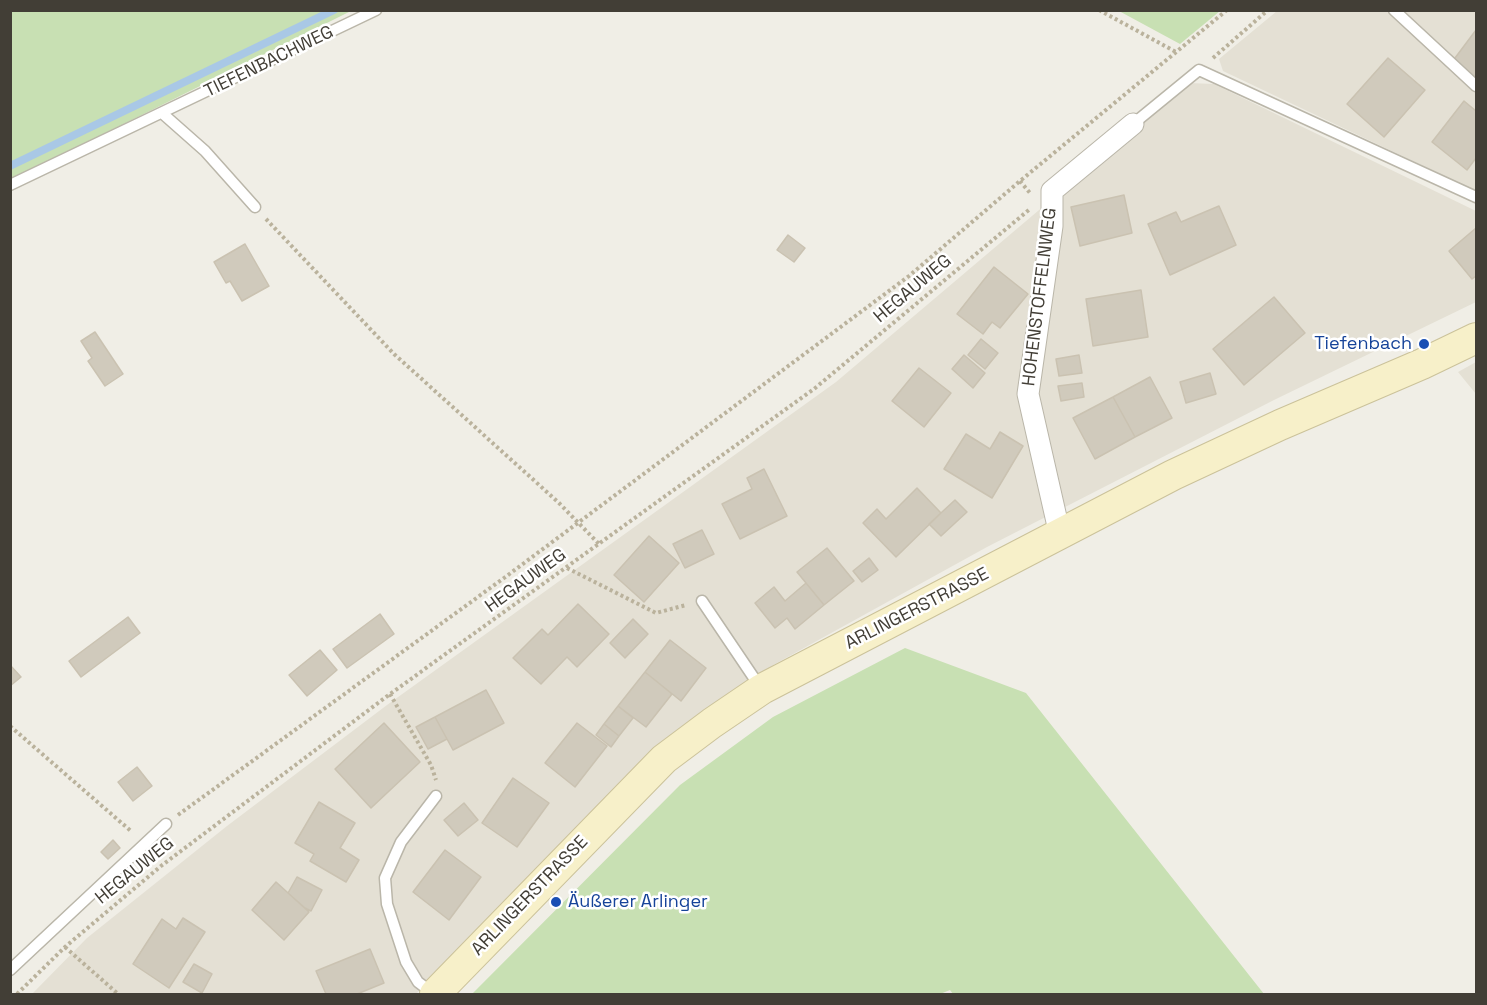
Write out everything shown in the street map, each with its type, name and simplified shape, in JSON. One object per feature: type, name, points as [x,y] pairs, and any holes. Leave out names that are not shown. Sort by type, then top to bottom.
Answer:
[{"type":"main road","name":"ARLINGERSTRASSE","points":[[435,994],[664,759],[711,723],[762,689],[1173,475],[1476,338]]},
{"type":"street","name":"HOHENSTOFFELNWEG","points":[[1060,535],[1028,394],[1052,226],[1052,191],[1133,124]]},
{"type":"lane","name":"TIEFENBACHWEG","points":[[10,185],[376,10]]},
{"type":"lane","points":[[1394,10],[1476,86]]},
{"type":"lane","points":[[1199,70],[1476,197]]},
{"type":"lane","name":"HOHENSTOFFELNWEG","points":[[1133,124],[1199,70]]},
{"type":"lane","points":[[162,113],[204,151],[255,207]]},
{"type":"lane","points":[[702,601],[762,689]]},
{"type":"lane","points":[[435,994],[418,982],[406,962],[387,904],[385,878],[402,842],[436,796]]},
{"type":"lane","points":[[10,970],[166,824]]},
{"type":"path","points":[[1100,10],[1176,52]]},
{"type":"path","points":[[166,824],[577,524],[909,276],[1227,10]]},
{"type":"path","points":[[1199,70],[1268,10]]},
{"type":"path","name":"HEGAUWEG","points":[[17,994],[65,947],[161,866],[390,694],[814,389],[1052,191]]},
{"type":"path","points":[[255,207],[394,354],[558,502],[599,544]]},
{"type":"path","points":[[567,568],[656,613],[702,601]]},
{"type":"path","points":[[390,694],[431,765],[436,781],[436,796]]},
{"type":"path","points":[[10,726],[144,843]]},
{"type":"path","points":[[49,935],[118,994]]},
{"type":"shaded area","points":[[1277,11],[1476,11],[1476,191],[1223,71],[1219,59]]},
{"type":"shaded area","points":[[1189,83],[1214,84],[1476,211],[1476,302],[1274,400],[987,547],[775,664],[657,748],[416,994],[32,994],[87,938],[227,826],[387,705],[836,382]]},
{"type":"shaded area","points":[[1476,362],[1476,394],[1458,372]]},
{"type":"green space","points":[[11,11],[351,11],[11,180]]},
{"type":"green space","points":[[1119,11],[1220,11],[1180,44]]},
{"type":"green space","points":[[905,648],[1026,693],[1264,994],[953,994],[950,990],[940,994],[472,994],[680,785],[773,717]]},
{"type":"building","points":[[1476,30],[1476,80],[1452,62]]},
{"type":"building","points":[[1388,58],[1425,90],[1384,137],[1347,104]]},
{"type":"building","points":[[1464,101],[1476,111],[1476,158],[1467,170],[1432,142]]},
{"type":"building","points":[[1124,195],[1132,233],[1080,246],[1071,207]]},
{"type":"building","points":[[1219,206],[1236,245],[1170,275],[1148,224],[1176,212],[1181,222]]},
{"type":"building","points":[[1476,228],[1476,276],[1472,279],[1449,251]]},
{"type":"building","points":[[788,235],[805,248],[794,262],[777,250]]},
{"type":"building","points":[[245,244],[269,286],[242,301],[230,281],[226,283],[214,262]]},
{"type":"building","points":[[994,267],[1028,294],[1000,328],[992,322],[983,334],[957,314]]},
{"type":"building","points":[[1141,290],[1148,337],[1093,346],[1086,299]]},
{"type":"building","points":[[1274,297],[1305,333],[1244,385],[1213,349]]},
{"type":"building","points":[[95,332],[123,374],[105,386],[88,361],[92,358],[81,341]]},
{"type":"building","points":[[981,339],[998,353],[985,369],[968,355]]},
{"type":"building","points":[[964,355],[985,373],[973,388],[952,369]]},
{"type":"building","points":[[1079,355],[1082,373],[1059,376],[1056,359]]},
{"type":"building","points":[[919,368],[951,393],[924,427],[892,401]]},
{"type":"building","points":[[1210,373],[1216,394],[1186,403],[1180,382]]},
{"type":"building","points":[[1150,377],[1172,418],[1135,437],[1113,397]]},
{"type":"building","points":[[1082,383],[1084,397],[1061,401],[1058,386]]},
{"type":"building","points":[[1113,397],[1135,437],[1095,459],[1073,418]]},
{"type":"building","points":[[1000,432],[1023,446],[992,498],[944,469],[966,434],[990,449]]},
{"type":"building","points":[[764,469],[787,516],[740,539],[722,504],[752,489],[747,478]]},
{"type":"building","points":[[917,488],[941,513],[896,557],[863,523],[877,509],[886,519]]},
{"type":"building","points":[[955,500],[967,512],[941,536],[929,524]]},
{"type":"building","points":[[702,530],[714,554],[685,568],[673,544]]},
{"type":"building","points":[[649,536],[679,563],[644,602],[614,575]]},
{"type":"building","points":[[827,548],[854,581],[824,605],[797,572]]},
{"type":"building","points":[[869,558],[878,570],[862,582],[853,571]]},
{"type":"building","points":[[806,583],[824,605],[795,629],[787,618],[775,628],[755,603],[774,587],[785,601]]},
{"type":"building","points":[[578,604],[609,634],[577,667],[567,657],[541,684],[513,658],[542,629],[548,635]]},
{"type":"building","points":[[380,614],[394,634],[347,668],[333,649]]},
{"type":"building","points":[[128,617],[140,633],[81,677],[69,661]]},
{"type":"building","points":[[633,619],[648,634],[625,658],[610,643]]},
{"type":"building","points":[[670,640],[706,668],[681,701],[645,672]]},
{"type":"building","points":[[320,650],[337,670],[307,696],[289,675]]},
{"type":"building","points":[[10,665],[21,677],[10,686]]},
{"type":"building","points":[[645,672],[672,694],[646,727],[618,706]]},
{"type":"building","points":[[486,690],[504,723],[453,750],[435,717]]},
{"type":"building","points":[[618,706],[633,718],[619,736],[604,724]]},
{"type":"building","points":[[435,717],[447,739],[428,749],[416,727]]},
{"type":"building","points":[[384,723],[420,762],[371,808],[335,769]]},
{"type":"building","points":[[577,723],[607,746],[575,787],[545,763]]},
{"type":"building","points":[[604,724],[619,736],[611,747],[596,735]]},
{"type":"building","points":[[137,767],[152,786],[133,801],[118,782]]},
{"type":"building","points":[[513,778],[549,803],[517,847],[482,823]]},
{"type":"building","points":[[319,802],[355,823],[340,848],[359,860],[346,882],[310,861],[314,854],[295,843]]},
{"type":"building","points":[[464,803],[478,820],[458,836],[444,820]]},
{"type":"building","points":[[113,840],[120,848],[108,859],[101,852]]},
{"type":"building","points":[[445,850],[481,877],[449,920],[413,892]]},
{"type":"building","points":[[297,877],[322,890],[311,911],[288,893]]},
{"type":"building","points":[[276,882],[309,912],[284,940],[252,910]]},
{"type":"building","points":[[183,918],[205,932],[169,988],[133,964],[162,919],[176,929]]},
{"type":"building","points":[[370,949],[384,983],[357,994],[326,994],[316,971]]},
{"type":"building","points":[[194,964],[212,974],[202,993],[183,982]]},
{"type":"waterway","points":[[10,166],[334,10]]},
{"type":"place","name":"Tiefenbach","points":[[1424,344]]},
{"type":"place","name":"Äußerer Arlinger","points":[[556,902]]}]
